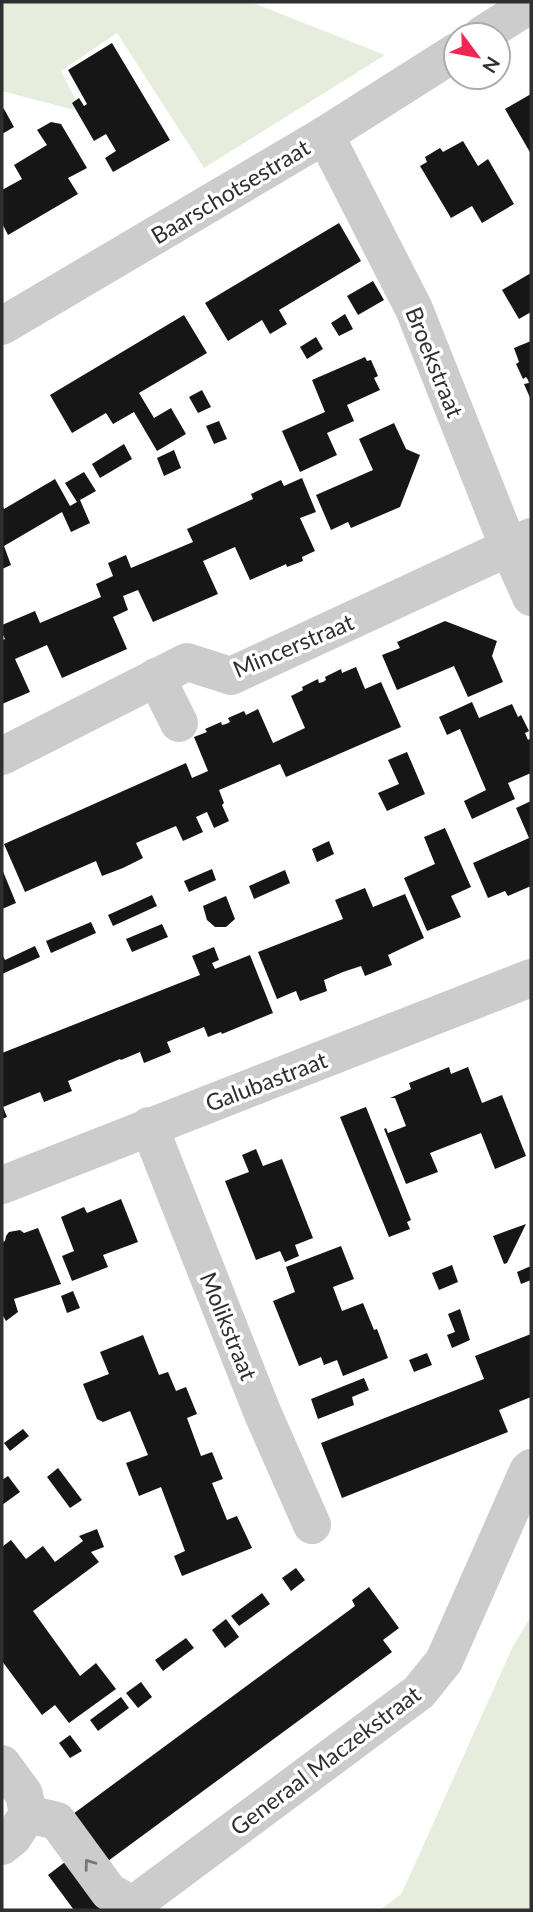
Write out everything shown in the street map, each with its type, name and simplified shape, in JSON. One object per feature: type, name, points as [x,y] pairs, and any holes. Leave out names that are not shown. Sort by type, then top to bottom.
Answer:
[{"type":"street","points":[[504,21],[531,4]]},
{"type":"street","name":"Baarschotsestraat","points":[[2,327],[325,135],[442,61]]},
{"type":"street","name":"Broekstraat","points":[[325,135],[414,309],[489,493],[520,542],[531,597]]},
{"type":"street","name":"Mincerstraat","points":[[2,756],[187,662],[231,676],[520,542]]},
{"type":"street","points":[[156,677],[179,723]]},
{"type":"street","name":"Galubastraat","points":[[2,1185],[531,978]]},
{"type":"street","name":"Molikstraat","points":[[149,1126],[263,1414],[312,1525]]},
{"type":"street","name":"Generaal Maczekstraat","points":[[139,1909],[145,1896],[419,1692],[444,1661],[531,1468]]},
{"type":"street","points":[[2,1764],[24,1794],[28,1814],[13,1837],[2,1846]]},
{"type":"street","points":[[28,1814],[57,1821],[109,1892],[139,1909]]},
{"type":"green space","points":[[2,2],[251,2],[385,55],[204,168],[117,33],[61,71],[82,112],[2,91]]},
{"type":"green space","points":[[531,1616],[531,1910],[380,1910],[401,1894],[513,1646]]},
{"type":"building","points":[[112,43],[170,140],[113,172],[105,158],[116,151],[106,134],[94,141],[72,103],[79,98],[84,106],[87,104],[68,70]]},
{"type":"building","points":[[531,94],[531,154],[505,109]]},
{"type":"building","points":[[2,108],[14,127],[2,134]]},
{"type":"building","points":[[51,122],[61,124],[87,168],[68,178],[78,194],[8,235],[2,223],[2,190],[22,179],[14,165],[47,145],[37,130]]},
{"type":"building","points":[[463,141],[478,166],[488,159],[514,204],[482,223],[472,206],[451,218],[420,166],[427,162],[425,157],[440,148],[443,152]]},
{"type":"building","points":[[339,223],[361,261],[279,310],[287,324],[270,334],[262,320],[228,341],[205,303]]},
{"type":"building","points":[[531,273],[531,312],[519,319],[502,290]]},
{"type":"building","points":[[373,281],[384,300],[358,315],[347,296]]},
{"type":"building","points":[[345,314],[353,329],[339,336],[331,323]]},
{"type":"building","points":[[184,315],[207,353],[139,393],[154,418],[171,408],[186,434],[157,451],[134,412],[113,424],[106,413],[72,433],[50,395]]},
{"type":"building","points":[[316,337],[323,349],[307,359],[300,347]]},
{"type":"building","points":[[531,341],[531,400],[524,384],[529,383],[526,377],[523,379],[516,364],[519,362],[514,348]]},
{"type":"building","points":[[365,357],[367,361],[371,360],[378,376],[374,378],[380,390],[347,405],[354,421],[327,433],[337,455],[300,472],[282,431],[325,412],[312,380]]},
{"type":"building","points":[[202,390],[211,407],[198,413],[189,397]]},
{"type":"building","points":[[219,421],[227,439],[214,444],[206,426]]},
{"type":"building","points":[[394,423],[406,449],[420,455],[400,507],[351,528],[348,522],[331,530],[316,495],[373,470],[359,439]]},
{"type":"building","points":[[124,444],[132,459],[100,478],[92,464]]},
{"type":"building","points":[[174,450],[181,468],[164,476],[157,458]]},
{"type":"building","points":[[84,472],[96,491],[80,500],[90,523],[71,532],[62,512],[4,546],[11,565],[2,569],[2,505],[4,509],[55,479],[70,506],[77,502],[65,483]]},
{"type":"building","points":[[302,478],[316,512],[300,518],[315,551],[302,557],[303,561],[287,567],[286,564],[250,580],[235,547],[203,561],[218,594],[153,622],[138,590],[123,596],[128,610],[113,617],[127,649],[62,678],[47,645],[15,659],[30,692],[2,704],[2,640],[5,639],[2,625],[35,611],[40,623],[101,597],[96,584],[113,576],[108,563],[126,555],[131,568],[193,542],[187,529],[253,499],[251,494],[281,480],[284,486]]},
{"type":"building","points":[[445,621],[497,641],[492,656],[503,682],[468,697],[454,666],[397,690],[382,655],[400,648],[397,642]]},
{"type":"building","points":[[356,667],[365,689],[381,682],[401,727],[286,777],[280,764],[219,790],[229,821],[214,828],[207,812],[196,817],[203,832],[183,841],[176,826],[136,843],[143,858],[123,868],[102,876],[96,861],[25,892],[4,844],[186,763],[192,778],[208,771],[194,737],[221,722],[222,725],[230,722],[228,718],[244,711],[246,715],[258,709],[273,743],[305,728],[291,696],[318,679],[319,683],[323,682],[325,677],[341,669],[342,673]]},
{"type":"building","points":[[472,702],[479,718],[512,704],[529,731],[525,733],[528,740],[531,738],[531,773],[508,783],[515,799],[472,819],[464,801],[486,790],[460,729],[447,735],[439,717]]},
{"type":"building","points":[[407,752],[425,794],[387,811],[378,793],[399,784],[388,760]]},
{"type":"building","points":[[531,801],[531,886],[508,896],[505,891],[488,898],[473,863],[529,838],[516,808]]},
{"type":"building","points":[[445,828],[471,887],[451,896],[461,917],[427,931],[404,878],[435,864],[424,837]]},
{"type":"building","points":[[329,841],[334,854],[317,862],[312,849]]},
{"type":"building","points":[[2,869],[16,903],[2,909]]},
{"type":"building","points":[[212,869],[216,880],[189,892],[184,881]]},
{"type":"building","points":[[285,870],[290,883],[254,899],[249,886]]},
{"type":"building","points":[[365,888],[373,907],[405,894],[424,938],[388,955],[392,965],[365,976],[361,966],[343,972],[324,980],[327,991],[300,1001],[296,991],[277,999],[258,952],[343,919],[335,900]]},
{"type":"building","points":[[152,895],[157,906],[113,926],[108,915]]},
{"type":"building","points":[[226,896],[235,919],[226,927],[215,927],[207,920],[203,906]]},
{"type":"building","points":[[91,922],[96,933],[51,953],[46,941]]},
{"type":"building","points":[[162,924],[168,937],[132,952],[126,939]]},
{"type":"building","points":[[35,946],[40,957],[2,974],[2,954],[5,960]]},
{"type":"building","points":[[214,947],[219,960],[212,963],[215,969],[250,955],[273,1013],[208,1037],[204,1027],[167,1042],[171,1052],[144,1063],[140,1052],[120,1059],[68,1081],[72,1091],[44,1102],[40,1092],[3,1107],[7,1117],[2,1119],[2,1053],[200,975],[192,956]]},
{"type":"building","points":[[449,1067],[451,1074],[468,1067],[482,1103],[502,1095],[526,1156],[495,1169],[481,1133],[430,1153],[438,1172],[406,1184],[384,1129],[386,1128],[388,1133],[406,1126],[395,1098],[390,1098],[411,1089],[409,1083]]},
{"type":"building","points":[[366,1107],[411,1220],[407,1222],[410,1229],[389,1237],[340,1117]]},
{"type":"building","points":[[256,1149],[263,1166],[282,1159],[313,1238],[295,1245],[299,1256],[285,1262],[280,1251],[256,1260],[225,1181],[249,1172],[242,1155]]},
{"type":"building","points":[[121,1199],[138,1242],[103,1255],[108,1267],[72,1281],[62,1256],[74,1251],[61,1217],[84,1207],[87,1213]]},
{"type":"building","points":[[526,1224],[507,1263],[504,1264],[493,1236]]},
{"type":"building","points":[[38,1228],[61,1284],[14,1299],[18,1312],[6,1321],[2,1314],[2,1242],[9,1232],[20,1230],[24,1233]]},
{"type":"building","points":[[341,1246],[354,1279],[333,1287],[342,1311],[363,1303],[388,1358],[343,1376],[337,1360],[324,1365],[321,1357],[299,1366],[273,1301],[295,1292],[286,1267]]},
{"type":"building","points":[[452,1265],[458,1282],[439,1290],[432,1273]]},
{"type":"building","points":[[531,1266],[531,1280],[521,1284],[517,1272]]},
{"type":"building","points":[[73,1291],[80,1308],[67,1313],[61,1296]]},
{"type":"building","points":[[460,1309],[470,1340],[452,1348],[447,1335],[455,1332],[448,1314]]},
{"type":"building","points":[[531,1334],[531,1397],[499,1410],[508,1432],[342,1498],[321,1443],[484,1379],[475,1356]]},
{"type":"building","points":[[143,1335],[159,1375],[168,1372],[176,1391],[186,1387],[197,1414],[187,1418],[201,1456],[212,1452],[223,1479],[212,1483],[227,1520],[237,1516],[252,1548],[182,1576],[174,1556],[185,1551],[161,1487],[139,1496],[126,1463],[148,1455],[130,1411],[103,1422],[97,1419],[83,1384],[109,1374],[100,1352]]},
{"type":"building","points":[[427,1353],[432,1365],[414,1372],[409,1360]]},
{"type":"building","points":[[364,1378],[369,1390],[352,1397],[354,1405],[318,1419],[311,1399]]},
{"type":"building","points":[[23,1429],[29,1436],[10,1451],[4,1443]]},
{"type":"building","points":[[58,1468],[82,1500],[70,1508],[47,1477]]},
{"type":"building","points":[[8,1476],[20,1492],[2,1505],[2,1480]]},
{"type":"building","points":[[97,1529],[104,1547],[91,1552],[99,1562],[33,1611],[80,1676],[96,1663],[116,1689],[69,1723],[55,1705],[42,1715],[2,1661],[2,1547],[11,1540],[26,1559],[43,1546],[55,1562],[83,1541],[79,1536]]},
{"type":"building","points":[[296,1568],[305,1580],[291,1591],[282,1578]]},
{"type":"building","points":[[369,1587],[399,1628],[383,1640],[392,1652],[108,1861],[73,1814],[355,1606],[352,1600]]},
{"type":"building","points":[[262,1593],[270,1604],[239,1626],[231,1616]]},
{"type":"building","points":[[226,1619],[239,1637],[225,1648],[212,1630]]},
{"type":"building","points":[[186,1638],[194,1648],[163,1671],[155,1660]]},
{"type":"building","points":[[141,1682],[152,1697],[138,1708],[126,1693]]},
{"type":"building","points":[[121,1697],[129,1708],[98,1731],[90,1720]]},
{"type":"building","points":[[70,1735],[82,1751],[70,1758],[59,1743]]},
{"type":"building","points":[[65,1862],[102,1910],[74,1910],[48,1875]]}]
